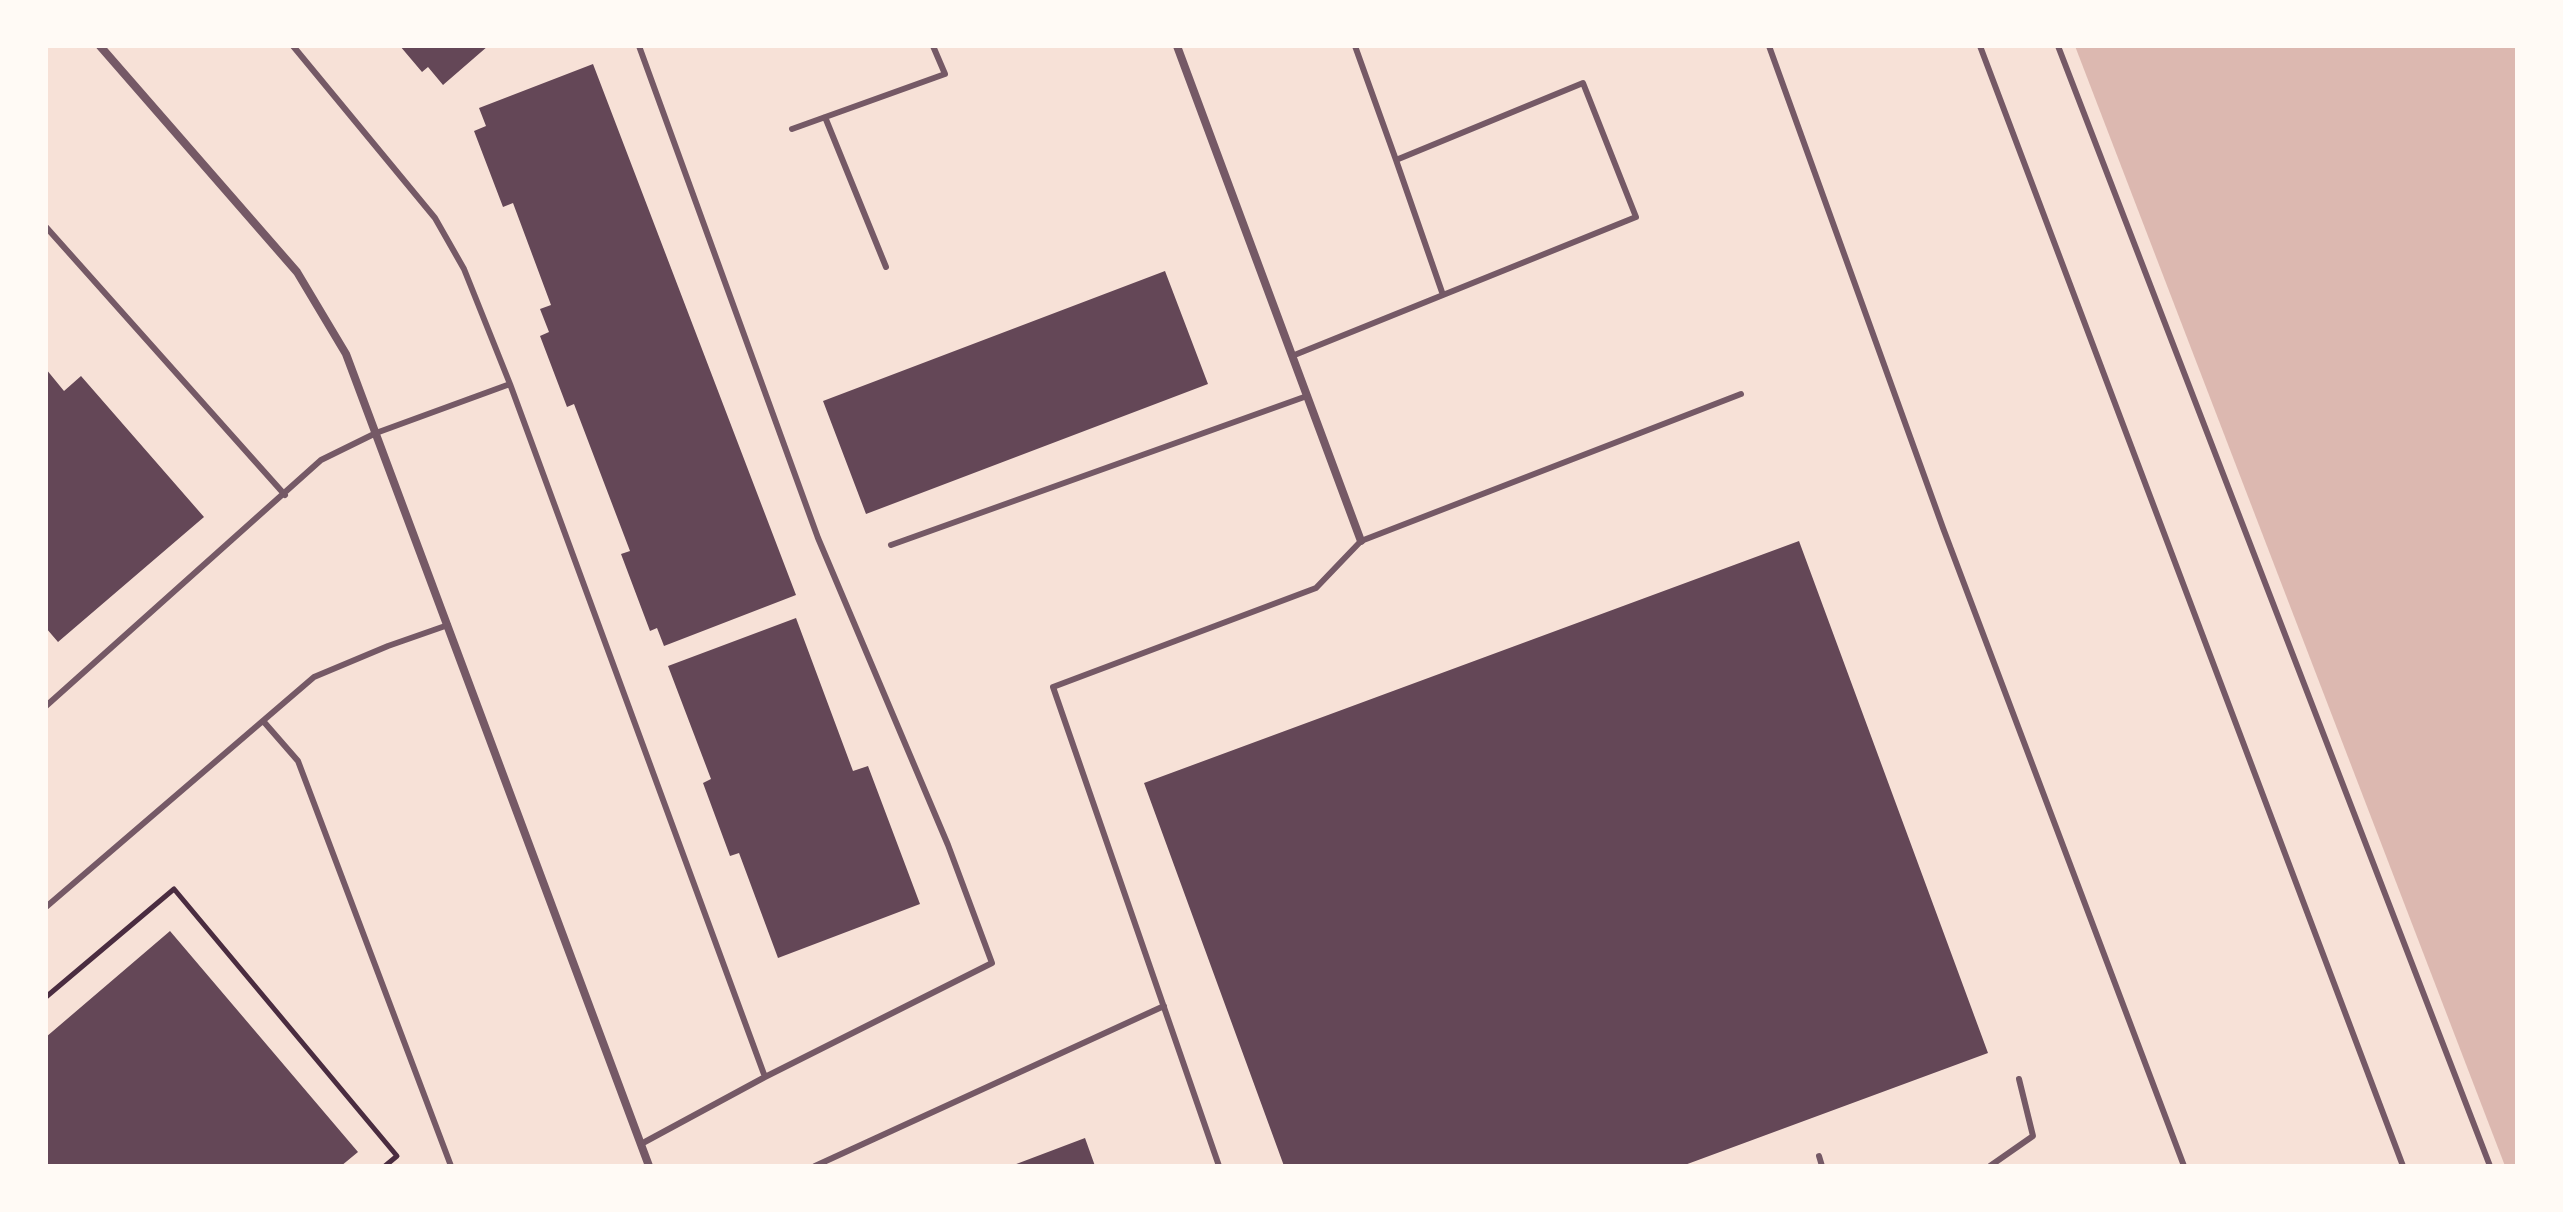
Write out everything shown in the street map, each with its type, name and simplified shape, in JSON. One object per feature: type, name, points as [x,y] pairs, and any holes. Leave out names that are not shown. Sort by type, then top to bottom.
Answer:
[{"type":"street","points":[[100,46],[297,272],[346,354],[649,1166]]},
{"type":"street","points":[[1177,46],[1361,541]]},
{"type":"lane","points":[[293,46],[435,218],[464,269],[510,384],[765,1077]]},
{"type":"lane","points":[[639,46],[818,538],[948,845],[992,963],[765,1077],[641,1144]]},
{"type":"lane","points":[[792,129],[945,74],[933,46]]},
{"type":"lane","points":[[1355,46],[1443,295]]},
{"type":"lane","points":[[1769,46],[1943,528],[2184,1166]]},
{"type":"lane","points":[[1980,46],[2403,1166]]},
{"type":"lane","points":[[2058,46],[2490,1166]]},
{"type":"lane","points":[[1292,356],[1636,217],[1583,83],[1396,160]]},
{"type":"lane","points":[[825,117],[886,267]]},
{"type":"lane","points":[[46,227],[285,495]]},
{"type":"lane","points":[[46,706],[321,460],[376,433],[510,384]]},
{"type":"lane","points":[[1219,1166],[1053,687],[1316,588],[1361,541],[1741,394]]},
{"type":"lane","points":[[891,545],[1307,396]]},
{"type":"lane","points":[[46,907],[314,677],[448,625]]},
{"type":"lane","points":[[264,722],[298,761],[451,1166]]},
{"type":"lane","points":[[815,1166],[1164,1006]]},
{"type":"lane","points":[[1990,1166],[2033,1136],[2019,1079]]},
{"type":"lane","points":[[1819,1156],[1822,1166]]},
{"type":"path","points":[[46,997],[174,889],[397,1156],[385,1166]]},
{"type":"shaded area","points":[[2075,46],[2517,46],[2517,1166],[2505,1166]]},
{"type":"building","points":[[400,46],[488,46],[443,85],[428,67],[422,72]]},
{"type":"building","points":[[593,64],[796,595],[664,646],[657,628],[650,631],[621,554],[630,551],[574,404],[567,407],[540,336],[549,332],[540,309],[551,305],[513,203],[503,207],[474,131],[486,126],[479,108]]},
{"type":"building","points":[[1165,271],[1208,384],[866,514],[823,401]]},
{"type":"building","points":[[46,369],[64,391],[81,376],[204,517],[58,642],[46,628]]},
{"type":"building","points":[[1799,541],[1988,1053],[1682,1166],[1284,1166],[1144,783]]},
{"type":"building","points":[[796,618],[853,771],[868,766],[920,904],[778,958],[739,853],[730,856],[703,783],[711,779],[668,666]]},
{"type":"building","points":[[170,931],[358,1152],[341,1166],[46,1166],[46,1037]]},
{"type":"building","points":[[1085,1138],[1095,1166],[1011,1166]]}]
